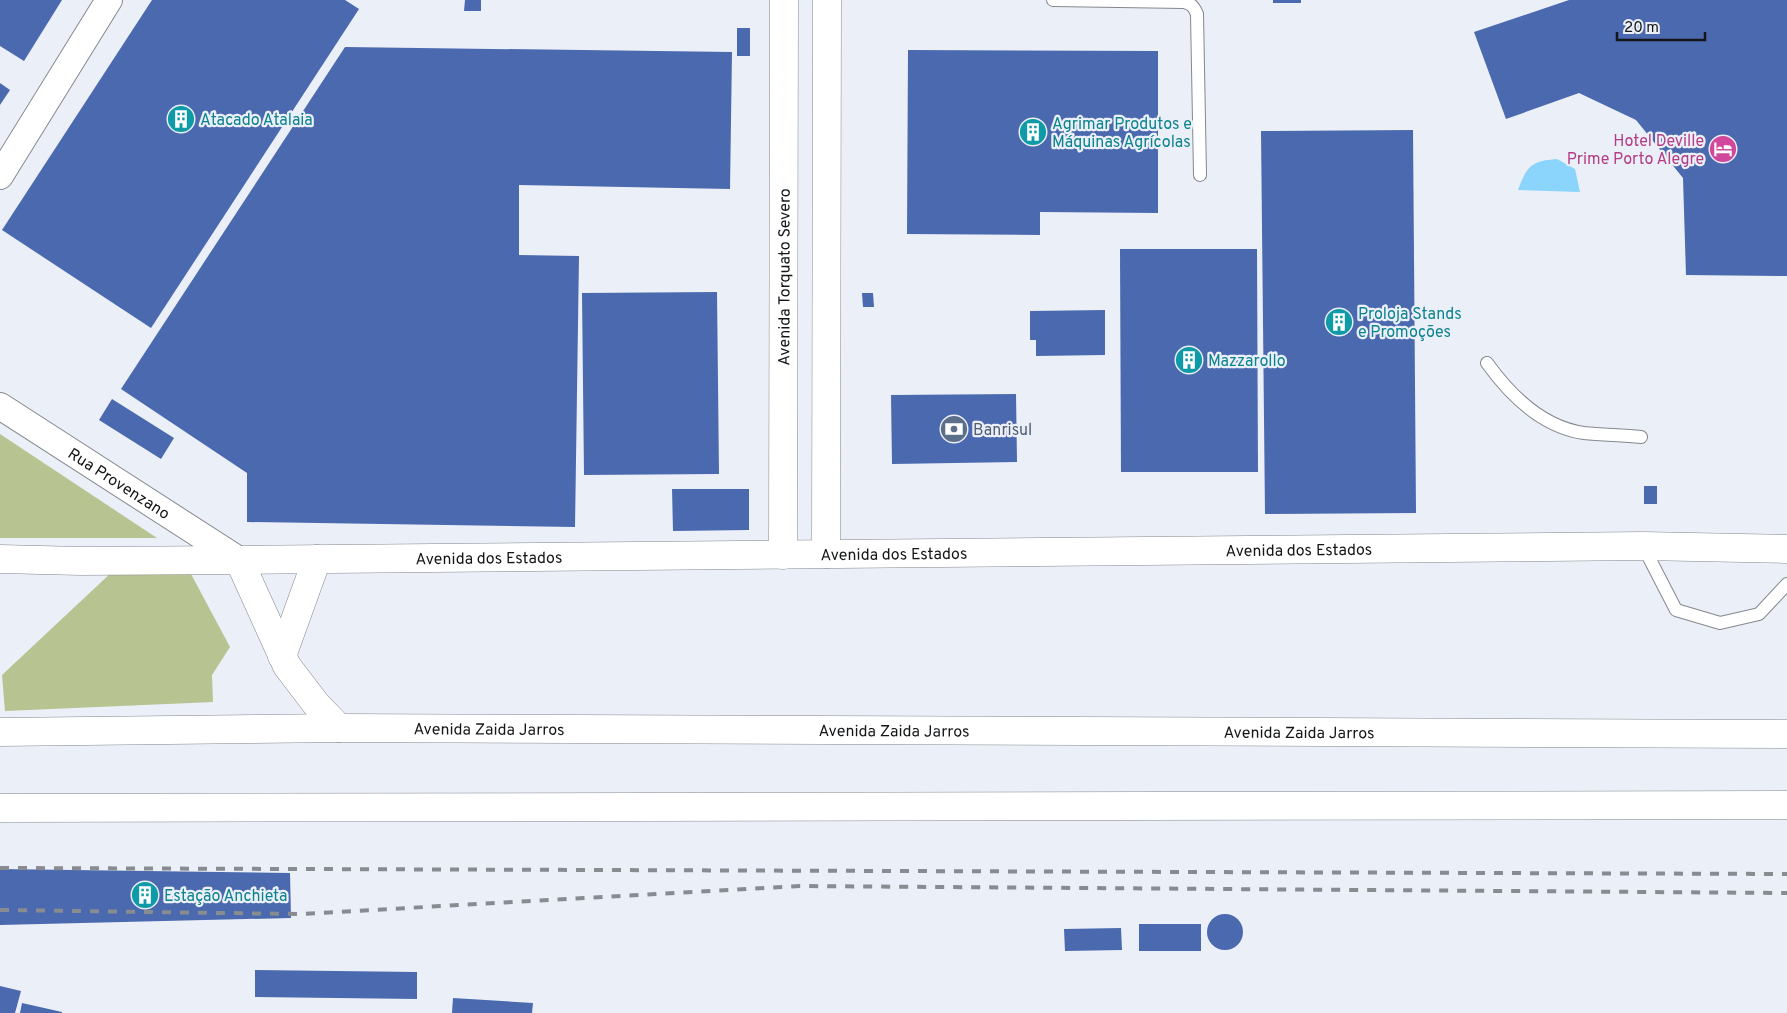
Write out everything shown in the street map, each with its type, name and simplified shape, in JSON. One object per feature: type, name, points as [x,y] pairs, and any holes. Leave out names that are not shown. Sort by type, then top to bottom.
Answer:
[{"type":"main road","name":"Avenida Torquato Severo","points":[[783,555],[784,0]]},
{"type":"main road","points":[[826,554],[827,0]]},
{"type":"main road","points":[[783,258],[826,263]]},
{"type":"main road","name":"Avenida dos Estados","points":[[0,559],[81,561],[239,560],[1643,546],[1787,549]]},
{"type":"main road","points":[[282,656],[317,559]]},
{"type":"main road","points":[[239,560],[282,656],[299,683],[339,728]]},
{"type":"main road","name":"Avenida Zaida Jarros","points":[[0,732],[339,728],[1787,734]]},
{"type":"main road","points":[[0,808],[1787,805]]},
{"type":"street","points":[[0,176],[109,0]]},
{"type":"street","name":"Rua Provenzano","points":[[0,406],[239,560]]},
{"type":"lane","points":[[1053,0],[1184,2],[1195,8],[1197,14],[1200,176]]},
{"type":"lane","points":[[1486,363],[1503,386],[1526,407],[1552,423],[1582,433],[1641,437]]},
{"type":"lane","points":[[1643,546],[1676,610],[1720,623],[1760,614],[1787,584]]},
{"type":"green space","points":[[0,434],[157,538],[0,538]]},
{"type":"green space","points":[[112,572],[191,574],[230,647],[212,675],[213,702],[5,711],[2,675]]},
{"type":"water","points":[[1557,159],[1575,169],[1580,192],[1518,190],[1524,175],[1531,166],[1541,161]]},
{"type":"building","points":[[0,0],[62,0],[24,61],[0,46]]},
{"type":"building","name":"Atacado Atalaia","points":[[152,0],[345,0],[359,9],[151,328],[2,230]]},
{"type":"building","points":[[465,0],[481,0],[481,11],[464,11]]},
{"type":"building","points":[[1273,0],[1301,0],[1301,3],[1273,3]]},
{"type":"building","name":"Hotel Deville Prime Porto Alegre","points":[[1569,0],[1787,0],[1787,276],[1686,275],[1683,178],[1636,120],[1579,93],[1506,119],[1474,32]]},
{"type":"building","points":[[737,28],[750,28],[750,56],[737,56]]},
{"type":"building","points":[[345,47],[732,52],[730,189],[519,185],[519,255],[579,256],[575,527],[247,522],[247,473],[121,389]]},
{"type":"building","name":"Agrimar Produtos e Máquinas Agrícolas","points":[[908,50],[1158,51],[1158,213],[1040,212],[1040,235],[907,234]]},
{"type":"building","points":[[0,83],[10,90],[0,105]]},
{"type":"building","name":"Proloja Stands e Promoções","points":[[1413,130],[1416,513],[1265,514],[1261,131]]},
{"type":"building","name":"Mazzarollo","points":[[1120,249],[1257,249],[1258,472],[1121,472]]},
{"type":"building","points":[[717,292],[719,474],[584,475],[582,293]]},
{"type":"building","points":[[862,293],[873,293],[874,307],[863,307]]},
{"type":"building","points":[[1105,310],[1105,355],[1036,356],[1036,340],[1030,340],[1030,311]]},
{"type":"building","name":"Banrisul","points":[[1016,394],[1017,462],[892,464],[891,395]]},
{"type":"building","points":[[112,399],[174,438],[161,459],[99,420]]},
{"type":"building","points":[[1644,486],[1657,486],[1657,504],[1644,504]]},
{"type":"building","points":[[672,489],[749,489],[749,530],[673,531]]},
{"type":"building","name":"Estação Anchieta","points":[[0,869],[290,873],[291,918],[0,925]]},
{"type":"building","points":[[1225,914],[1232,915],[1238,919],[1242,925],[1242,939],[1238,945],[1232,949],[1225,950],[1218,949],[1212,945],[1208,939],[1207,932],[1208,925],[1212,919],[1218,915]]},
{"type":"building","points":[[1139,924],[1201,924],[1201,951],[1139,951]]},
{"type":"building","points":[[1121,928],[1122,950],[1065,951],[1064,929]]},
{"type":"building","points":[[255,970],[417,972],[417,999],[255,997]]},
{"type":"building","points":[[0,986],[21,991],[15,1013],[0,1013]]},
{"type":"building","points":[[453,998],[533,1003],[532,1013],[452,1013]]},
{"type":"building","points":[[22,1003],[62,1012],[62,1013],[20,1013]]},
{"type":"railway","points":[[0,868],[1787,874]]},
{"type":"railway","points":[[0,910],[300,914],[800,886],[1787,893]]},
{"type":"place","name":"Atacado Atalaia","points":[[181,119]]},
{"type":"place","name":"Agrimar Produtos e Máquinas Agrícolas","points":[[1033,132]]},
{"type":"place","name":"Hotel Deville Prime Porto Alegre","points":[[1723,149]]},
{"type":"place","name":"Proloja Stands e Promoções","points":[[1339,322]]},
{"type":"place","name":"Mazzarollo","points":[[1189,360]]},
{"type":"place","name":"Banrisul","points":[[954,429]]},
{"type":"place","name":"Estação Anchieta","points":[[145,895]]}]
